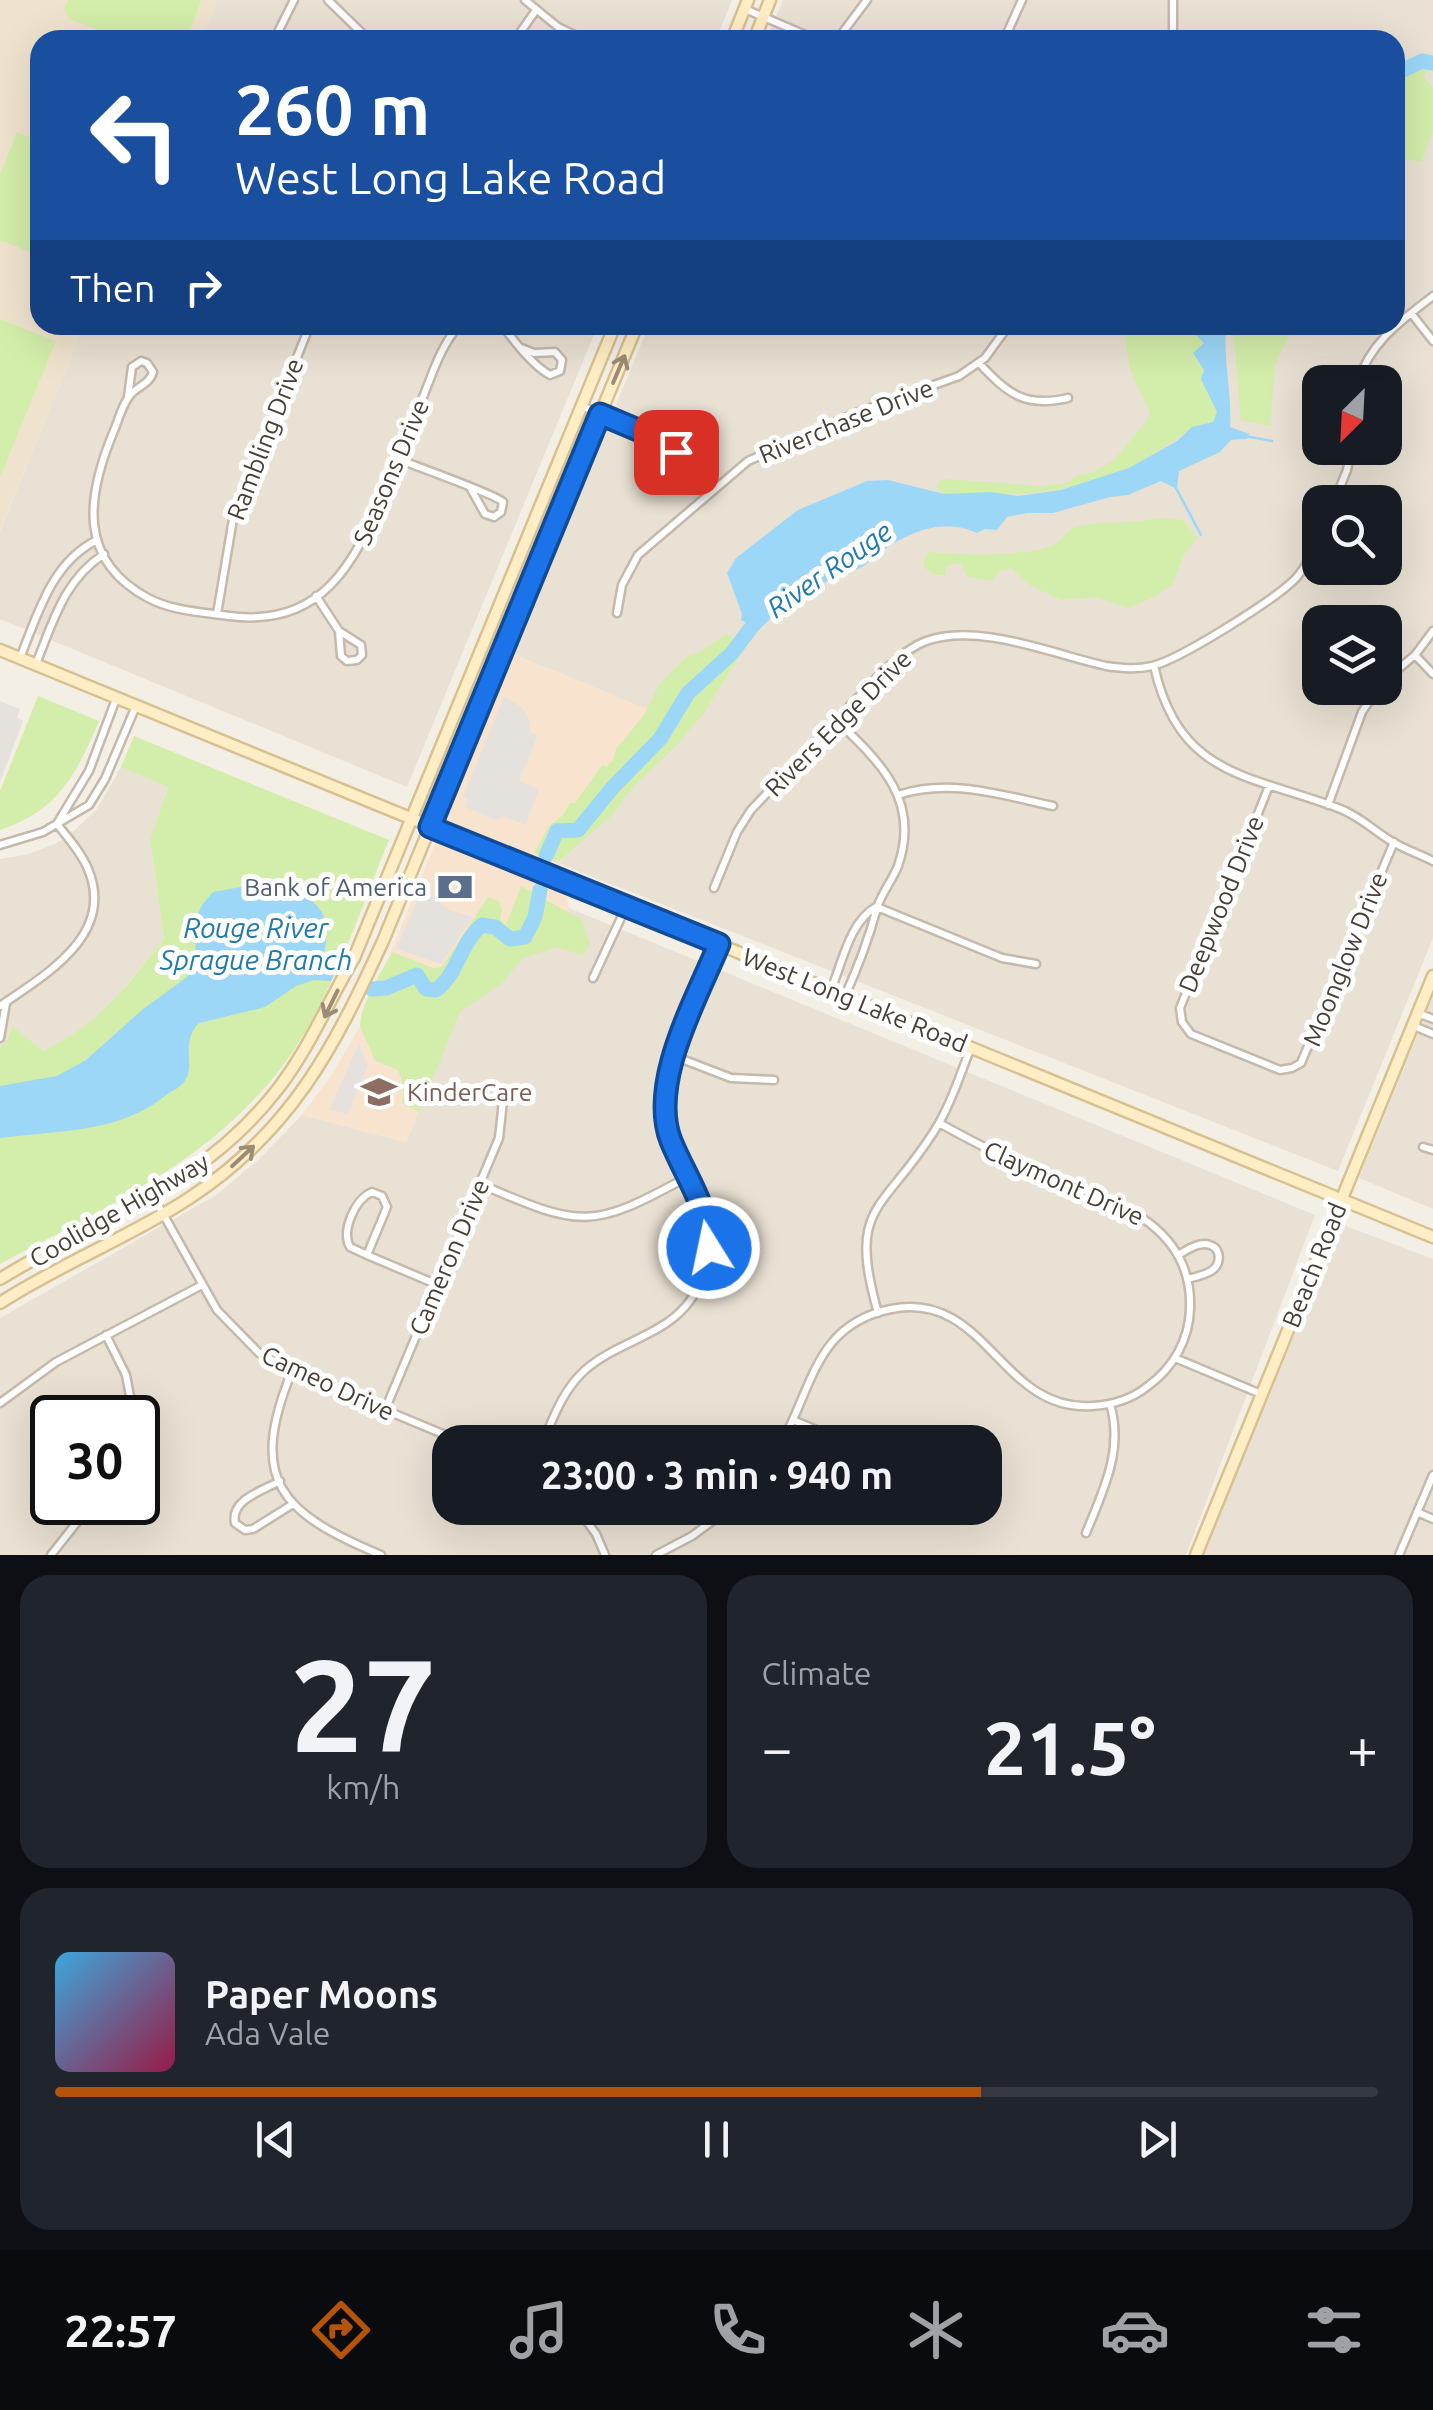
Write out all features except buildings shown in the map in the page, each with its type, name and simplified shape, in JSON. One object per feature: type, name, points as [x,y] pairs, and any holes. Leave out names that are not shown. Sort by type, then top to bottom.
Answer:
[{"type":"main road","points":[[758,30],[770,0]]},
{"type":"main road","points":[[736,30],[746,4]]},
{"type":"main road","name":"Coolidge Highway","points":[[0,1279],[153,1196],[220,1150],[278,1089],[323,1021],[354,958],[611,335]]},
{"type":"main road","name":"Coolidge Highway","points":[[0,1302],[164,1213],[229,1169],[298,1098],[344,1027],[382,945],[634,335]]},
{"type":"main road","name":"West Long Lake Road","points":[[0,650],[1433,1237]]},
{"type":"main road","points":[[464,689],[467,700],[479,707]]},
{"type":"main road","points":[[453,716],[464,723],[467,737]]},
{"type":"main road","points":[[364,931],[368,942],[382,945]]},
{"type":"main road","points":[[354,958],[366,962],[369,972]]},
{"type":"main road","name":"Beach Road","points":[[1196,1555],[1433,976]]},
{"type":"street","points":[[279,30],[294,0]]},
{"type":"street","points":[[328,0],[360,30]]},
{"type":"street","points":[[525,0],[569,30]]},
{"type":"street","points":[[844,30],[867,0]]},
{"type":"street","points":[[1008,30],[1022,0]]},
{"type":"street","points":[[1172,0],[1173,30]]},
{"type":"street","points":[[746,4],[763,17],[794,30]]},
{"type":"street","points":[[522,30],[536,10]]},
{"type":"street","points":[[1405,319],[1433,296]]},
{"type":"street","points":[[1411,313],[1433,340]]},
{"type":"street","name":"Rambling Drive","points":[[216,614],[236,505],[306,335]]},
{"type":"street","name":"Seasons Drive","points":[[97,540],[128,585],[154,601],[216,614],[267,616],[316,596],[340,577],[360,550],[439,357],[453,335]]},
{"type":"street","points":[[510,335],[521,348],[546,374],[560,371],[562,360],[555,352],[521,348]]},
{"type":"street","name":"Riverchase Drive","points":[[617,612],[622,585],[638,554],[710,491],[762,453],[856,413],[949,380],[979,363],[1002,335]]},
{"type":"street","points":[[1366,365],[1373,349],[1388,335]]},
{"type":"street","points":[[20,658],[54,578],[74,555],[97,540],[91,508],[94,487],[128,397],[132,367],[137,362],[147,363],[152,378],[128,397]]},
{"type":"street","points":[[979,363],[1024,400],[1068,398]]},
{"type":"street","points":[[582,406],[661,440],[710,491]]},
{"type":"street","points":[[398,459],[501,499],[501,512],[490,517],[484,514],[472,489]]},
{"type":"street","points":[[36,665],[69,587],[104,554]]},
{"type":"street","name":"Rivers Edge Drive","points":[[714,888],[750,810],[886,668],[908,650],[940,637],[973,635],[1118,668],[1154,666],[1185,653],[1284,588],[1302,569]]},
{"type":"street","points":[[316,596],[339,631],[361,644],[362,654],[357,660],[351,662],[341,656],[339,631]]},
{"type":"street","points":[[1402,665],[1433,631]]},
{"type":"street","points":[[1414,654],[1433,674]]},
{"type":"street","points":[[1154,666],[1174,721],[1192,746],[1218,764],[1354,816],[1433,861]]},
{"type":"street","points":[[57,824],[89,770],[116,698]]},
{"type":"street","points":[[1328,805],[1367,705]]},
{"type":"street","points":[[0,846],[26,839],[81,812],[94,798],[136,706]]},
{"type":"street","points":[[836,720],[880,764],[898,795],[904,823],[902,852],[877,907],[872,930],[845,996]]},
{"type":"street","points":[[898,795],[925,787],[950,786],[1053,806]]},
{"type":"street","name":"Deepwood Drive","points":[[1182,1022],[1182,1002],[1269,786]]},
{"type":"street","points":[[0,1038],[3,1004],[69,956],[86,933],[92,916],[93,891],[88,870],[57,824]]},
{"type":"street","name":"Moonglow Drive","points":[[1182,1022],[1196,1037],[1273,1068],[1286,1070],[1301,1062],[1394,842]]},
{"type":"street","points":[[593,978],[626,907]]},
{"type":"street","points":[[831,990],[858,924],[865,913],[877,907],[1002,958],[1036,964]]},
{"type":"street","points":[[550,1425],[561,1400],[582,1373],[667,1325],[696,1292],[705,1269],[709,1240],[706,1215],[672,1142],[664,1112],[666,1080],[719,944]]},
{"type":"street","points":[[1418,1013],[1433,1019]]},
{"type":"street","points":[[1413,1025],[1433,1034]]},
{"type":"street","points":[[878,1312],[865,1261],[869,1225],[879,1202],[939,1123],[972,1047]]},
{"type":"street","points":[[674,1056],[731,1078],[774,1080]]},
{"type":"street","name":"Cameron Drive","points":[[385,1410],[499,1138],[503,1101]]},
{"type":"street","name":"Claymont Drive","points":[[939,1123],[994,1154],[1142,1216],[1162,1232],[1178,1254],[1187,1279],[1189,1319],[1174,1358]]},
{"type":"street","points":[[1423,1148],[1433,1150]]},
{"type":"street","points":[[480,1184],[546,1212],[590,1218],[621,1211],[689,1176]]},
{"type":"street","points":[[367,1255],[386,1207],[382,1196],[372,1192],[360,1198],[346,1234],[348,1245],[367,1255],[438,1285]]},
{"type":"street","name":"Cameo Drive","points":[[153,1196],[217,1310],[259,1353],[292,1371],[432,1430]]},
{"type":"street","points":[[1178,1254],[1204,1244],[1218,1252],[1214,1270],[1187,1279]]},
{"type":"street","points":[[0,1403],[46,1368],[202,1285]]},
{"type":"street","points":[[791,1425],[824,1350],[848,1327],[878,1312],[912,1308],[947,1316],[977,1334],[1015,1378],[1033,1392],[1068,1405],[1110,1404],[1132,1396],[1150,1386],[1174,1358],[1261,1394]]},
{"type":"street","points":[[106,1335],[132,1395]]},
{"type":"street","points":[[292,1371],[275,1414],[271,1438],[280,1481],[294,1504],[326,1531],[382,1555]]},
{"type":"street","points":[[1086,1533],[1114,1454],[1116,1430],[1110,1404]]},
{"type":"street","points":[[794,1420],[806,1425]]},
{"type":"street","points":[[1400,1555],[1433,1475]]},
{"type":"street","points":[[280,1481],[238,1506],[235,1523],[244,1530],[253,1529],[294,1504]]},
{"type":"street","points":[[1417,1512],[1433,1519]]},
{"type":"street","points":[[50,1555],[74,1525]]},
{"type":"street","points":[[589,1525],[605,1555]]},
{"type":"street","points":[[656,1555],[707,1525]]},
{"type":"shaded area","points":[[0,0],[217,0],[205,30],[30,30],[30,335],[80,335],[0,530]]},
{"type":"shaded area","points":[[217,0],[732,0],[720,30],[205,30]]},
{"type":"shaded area","points":[[783,0],[1433,0],[1433,938],[1338,1171],[560,864],[578,830],[673,720],[513,654],[645,335],[1405,335],[1405,30],[770,30]]},
{"type":"shaded area","points":[[80,335],[594,335],[407,787],[0,619],[0,531]]},
{"type":"shaded area","points":[[513,654],[673,720],[578,830],[560,864],[569,908],[460,1012],[406,1142],[302,1115],[333,1073],[360,1026]]},
{"type":"shaded area","points":[[504,696],[521,707],[528,716],[531,733],[538,735],[519,781],[539,789],[526,825],[503,816],[497,820],[465,807],[468,800],[463,797]]},
{"type":"shaded area","points":[[0,701],[20,709],[17,718],[23,721],[0,782]]},
{"type":"shaded area","points":[[121,767],[168,786],[150,841],[164,939],[101,1016],[73,1037],[43,1051],[11,1027],[7,1041],[0,1047],[0,859],[29,854],[57,843],[76,829],[97,809]]},
{"type":"shaded area","points":[[420,893],[450,910],[473,917],[441,964],[396,949]]},
{"type":"shaded area","points":[[569,908],[1315,1215],[1186,1555],[0,1555],[0,1318],[216,1195],[302,1115],[406,1142],[460,1012]]},
{"type":"shaded area","points":[[1433,997],[1433,1209],[1359,1178]]},
{"type":"shaded area","points":[[359,1043],[368,1066],[348,1114],[329,1110]]},
{"type":"shaded area","points":[[1341,1224],[1433,1259],[1433,1555],[1203,1555]]},
{"type":"green space","points":[[68,0],[201,0],[190,30],[97,30],[69,19],[64,9]]},
{"type":"green space","points":[[1429,67],[1424,77],[1433,89],[1433,131],[1421,162],[1405,159],[1405,75]]},
{"type":"green space","points":[[17,132],[30,137],[30,252],[0,240],[0,175]]},
{"type":"green space","points":[[0,319],[30,331],[30,335],[56,341],[0,477]]},
{"type":"green space","points":[[1125,335],[1196,335],[1205,343],[1195,358],[1204,370],[1201,379],[1218,412],[1213,422],[1191,428],[1133,466],[1087,483],[993,495],[944,494],[936,487],[941,479],[1042,486],[1068,483],[1113,461],[1150,413],[1130,369]]},
{"type":"green space","points":[[1289,335],[1275,365],[1270,426],[1241,420],[1234,336]]},
{"type":"green space","points":[[1162,518],[1183,520],[1197,538],[1183,556],[1173,584],[1128,608],[1096,597],[1061,600],[1028,584],[1012,568],[1000,571],[991,581],[967,576],[962,565],[955,563],[946,566],[945,575],[935,575],[925,568],[929,552],[1028,552],[1053,545],[1077,527]]},
{"type":"green space","points":[[726,634],[748,643],[703,714],[674,748],[635,785],[612,815],[558,862],[534,853],[549,826],[570,803],[575,803],[602,765],[613,760],[616,749],[644,715],[661,682],[689,655]]},
{"type":"green space","points":[[38,696],[99,721],[63,788],[37,812],[0,830],[0,791]]},
{"type":"green space","points":[[134,736],[389,840],[327,990],[302,1037],[274,1077],[242,1112],[168,1171],[0,1264],[0,1047],[7,1041],[12,1026],[43,1051],[81,1029],[124,989],[164,939],[150,840],[168,787],[121,767]]},
{"type":"green space","points":[[521,886],[582,920],[590,944],[582,955],[557,947],[523,958],[502,983],[460,1012],[419,1112],[402,1103],[404,1086],[398,1070],[374,1060],[360,1022],[366,1002],[392,952],[433,968],[442,967],[488,897],[499,901],[500,919],[506,925]]},
{"type":"water","points":[[1196,335],[1226,335],[1230,427],[1249,434],[1247,439],[1231,440],[1220,452],[1179,471],[1177,489],[1161,481],[1128,495],[1053,513],[1007,517],[997,530],[977,533],[947,526],[917,532],[889,546],[862,567],[805,594],[759,630],[741,620],[727,573],[736,558],[798,510],[867,481],[888,480],[944,494],[991,492],[1018,496],[1061,490],[1129,468],[1177,441],[1192,427],[1213,422],[1217,412],[1201,379],[1204,370],[1193,353],[1204,343]]},
{"type":"water","name":"Rouge River Sprague Branch","points":[[263,883],[305,897],[322,912],[326,923],[324,955],[337,968],[331,981],[314,980],[296,986],[265,1007],[199,1023],[190,1039],[189,1069],[184,1082],[147,1108],[107,1124],[0,1138],[0,1086],[57,1076],[86,1060],[142,1010],[187,977],[195,956],[197,916],[213,892]]},
{"type":"waterway","name":"River Rouge","points":[[1405,69],[1422,61],[1433,63]]},
{"type":"waterway","points":[[1245,436],[1272,441]]},
{"type":"waterway","points":[[1176,488],[1201,535]]},
{"type":"waterway","name":"River Rouge","points":[[546,856],[557,831],[578,830],[660,739],[688,693],[732,653],[763,612]]},
{"type":"waterway","name":"River Rouge","points":[[372,989],[386,988],[417,975],[426,989],[436,990],[482,925],[495,927],[510,939],[525,937],[535,917],[540,890]]},
{"type":"place","name":"Bank of America","points":[[455,887]]},
{"type":"place","name":"KinderCare","points":[[379,1092]]},
{"type":"route","points":[[676,452],[661,440],[600,414],[430,827],[719,944],[669,1070],[664,1100],[672,1142],[706,1215],[709,1248]]}]
